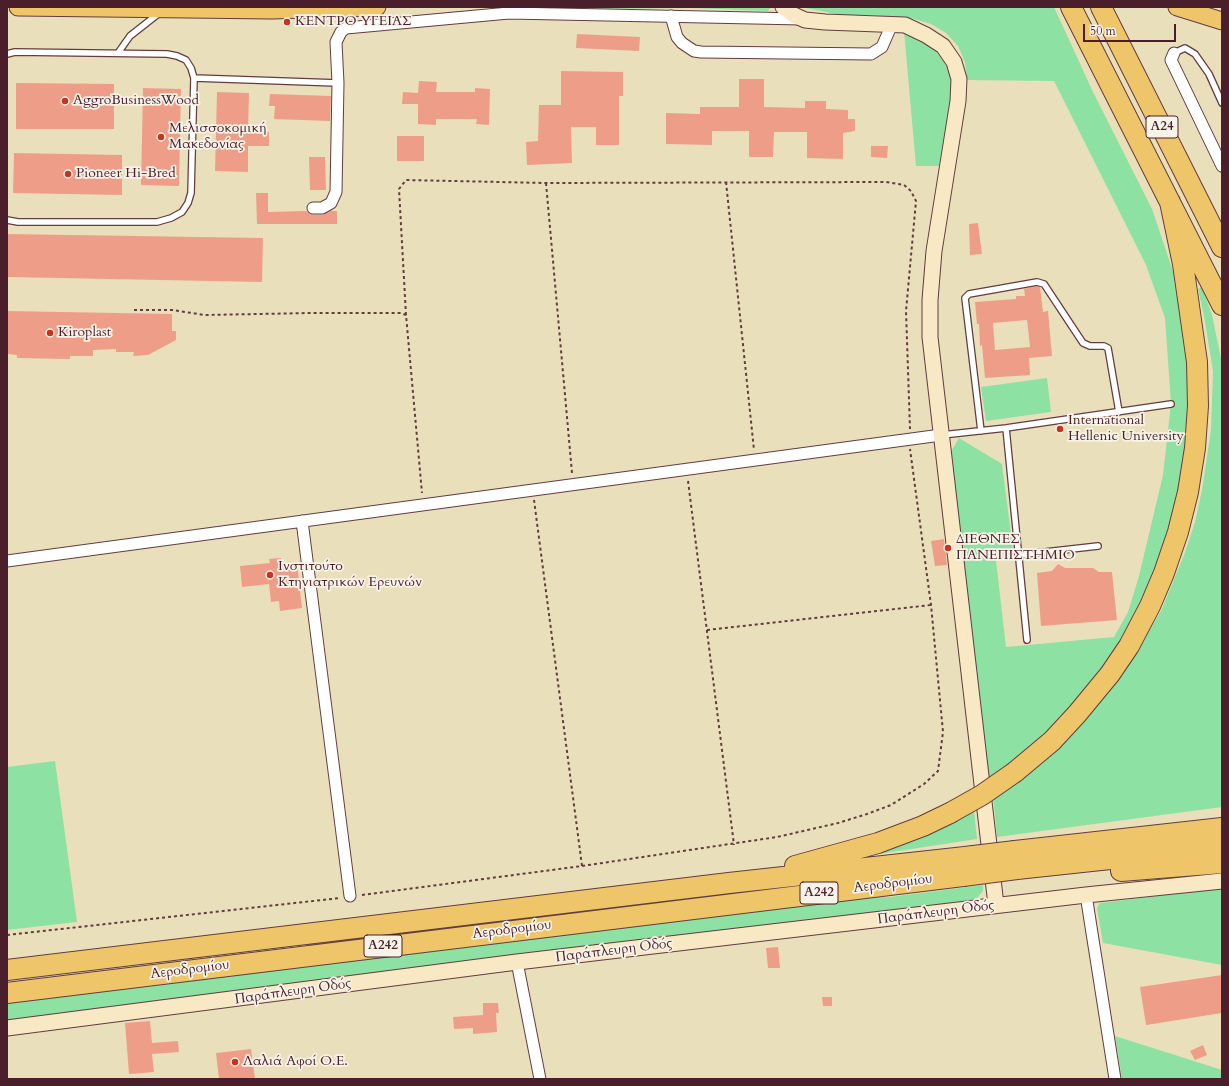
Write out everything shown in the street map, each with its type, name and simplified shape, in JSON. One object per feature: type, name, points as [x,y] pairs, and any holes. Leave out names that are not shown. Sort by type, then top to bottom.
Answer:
[{"type":"highway","name":"Α24","points":[[1071,7],[1222,305]]},
{"type":"highway","name":"Α24","points":[[1101,7],[1222,247]]},
{"type":"highway","points":[[729,883],[878,843],[923,826],[982,795],[1015,772],[1052,741],[1077,714],[1110,674],[1129,646],[1150,606],[1164,574],[1178,532],[1188,492],[1195,448],[1197,369],[1183,264],[1170,202]]},
{"type":"highway","points":[[1016,860],[1222,828]]},
{"type":"highway","points":[[1016,860],[1222,847]]},
{"type":"highway","points":[[1016,860],[1078,872],[1148,870],[1222,863]]},
{"type":"highway","name":"Αεροδρομίου","points":[[7,993],[1016,860]]},
{"type":"highway","points":[[729,883],[964,867]]},
{"type":"highway","name":"Αεροδρομίου","points":[[7,970],[729,883]]},
{"type":"main road","points":[[18,7],[163,10],[329,10],[377,7]]},
{"type":"main road","points":[[1185,8],[1222,21]]},
{"type":"street","points":[[783,7],[794,15],[805,20]]},
{"type":"street","points":[[790,7],[805,20]]},
{"type":"street","points":[[313,208],[322,208],[331,203],[336,192],[338,83],[336,42],[341,32],[353,27],[509,13],[805,20],[905,25],[926,34],[943,46],[954,62],[958,79],[958,101],[934,251],[930,300],[930,337],[996,905]]},
{"type":"street","points":[[671,16],[678,37],[682,43],[694,51],[701,52],[871,54],[882,48],[892,24]]},
{"type":"street","points":[[1174,53],[1170,60],[1222,166]]},
{"type":"street","points":[[7,561],[941,435]]},
{"type":"street","points":[[302,521],[350,896]]},
{"type":"street","name":"Παράπλευρη Οδός","points":[[7,1028],[517,962],[996,905],[1222,881]]},
{"type":"street","points":[[1086,895],[1115,1079]]},
{"type":"street","points":[[517,962],[540,1079]]},
{"type":"lane","points":[[118,53],[130,36],[163,10]]},
{"type":"lane","points":[[1174,53],[1184,48],[1195,54],[1209,74],[1222,103]]},
{"type":"lane","points":[[7,54],[15,52],[118,53],[177,56],[186,60],[191,68],[194,78],[191,193],[188,203],[182,212],[171,218],[157,222],[18,222],[7,220]]},
{"type":"lane","points":[[194,78],[338,83]]},
{"type":"lane","points":[[981,431],[965,298],[968,294],[1037,282],[1044,284],[1083,343],[1090,346],[1104,346],[1108,348],[1119,412]]},
{"type":"lane","points":[[941,435],[1006,428],[1172,404]]},
{"type":"lane","points":[[1006,428],[1027,640]]},
{"type":"lane","points":[[1018,555],[1098,546]]},
{"type":"path","points":[[7,935],[350,896],[734,845],[777,837],[867,814],[891,805],[924,784],[938,771],[944,732],[931,605],[910,453],[906,311],[916,201],[912,191],[904,185],[886,182],[546,183],[406,180],[399,189],[406,315],[423,505]]},
{"type":"path","points":[[726,182],[755,460]]},
{"type":"path","points":[[546,183],[573,484]]},
{"type":"path","points":[[134,310],[172,310],[205,315],[402,313],[406,315]]},
{"type":"path","points":[[687,470],[734,845]]},
{"type":"path","points":[[532,489],[582,866]]},
{"type":"path","points":[[707,630],[931,605]]},
{"type":"green space","points":[[474,7],[771,7],[768,11],[691,8],[582,9]]},
{"type":"green space","points":[[801,7],[1054,7],[1093,92],[1152,209],[1177,283],[1192,405],[1171,536],[1130,630],[1072,711],[986,785],[949,455],[959,438],[1002,464],[1013,550],[995,552],[1006,647],[1114,637],[1128,612],[1139,576],[1163,475],[1171,404],[1165,318],[1146,265],[1054,81],[967,80],[965,62],[958,46],[946,33],[931,24],[914,19],[873,15],[841,15]]},
{"type":"green space","points":[[904,31],[934,49],[944,62],[951,77],[952,97],[939,166],[916,166]]},
{"type":"green space","points":[[1202,287],[1212,315],[1222,363],[1222,807],[997,837],[993,796],[1078,727],[1121,677],[1161,611],[1184,555],[1195,522],[1202,490],[1211,430],[1213,371],[1198,289]]},
{"type":"green space","points":[[1047,378],[1051,412],[986,421],[981,387]]},
{"type":"green space","points":[[55,761],[77,922],[7,930],[7,767]]},
{"type":"green space","points":[[974,810],[977,839],[853,858]]},
{"type":"green space","points":[[983,885],[983,891],[973,903],[7,1022],[7,1001],[843,899],[890,897]]},
{"type":"green space","points":[[1222,888],[1222,965],[1103,943],[1097,908],[1100,903]]},
{"type":"green space","points":[[1115,1036],[1222,1070],[1222,1079],[1122,1079]]},
{"type":"building","points":[[577,34],[640,37],[639,51],[576,48]]},
{"type":"building","points":[[561,71],[623,72],[623,96],[619,96],[619,145],[596,145],[596,127],[571,127],[572,163],[527,165],[526,142],[538,141],[539,105],[561,105]]},
{"type":"building","points":[[739,79],[764,79],[764,107],[805,108],[805,101],[826,101],[826,109],[848,110],[848,119],[855,119],[855,131],[843,133],[843,159],[807,158],[807,132],[774,132],[773,157],[749,157],[749,131],[712,131],[712,145],[666,144],[666,113],[700,114],[700,107],[739,107]]},
{"type":"building","points":[[419,81],[437,82],[436,92],[475,92],[475,88],[490,89],[489,125],[476,124],[477,119],[436,119],[436,125],[418,124],[418,104],[402,104],[403,92],[418,93]]},
{"type":"building","name":"AggroBusinessWood","points":[[16,83],[114,84],[114,129],[16,129]]},
{"type":"building","name":"Μελισσοκομική Μακεδονίας","points":[[143,88],[181,89],[179,186],[141,185]]},
{"type":"building","points":[[217,92],[249,93],[248,131],[269,132],[269,146],[248,146],[248,172],[215,171]]},
{"type":"building","points":[[270,94],[331,96],[330,121],[274,119],[275,106],[269,106]]},
{"type":"building","points":[[397,136],[424,136],[424,161],[397,161]]},
{"type":"building","points":[[871,146],[888,146],[887,158],[871,157]]},
{"type":"building","name":"Pioneer Hi-Bred","points":[[14,153],[122,155],[122,195],[13,193]]},
{"type":"building","points":[[309,157],[325,157],[326,190],[310,190]]},
{"type":"building","points":[[256,193],[268,193],[268,212],[307,211],[313,215],[322,215],[330,211],[337,211],[337,224],[257,224]]},
{"type":"building","points":[[978,223],[982,254],[970,255],[969,224]]},
{"type":"building","points":[[7,234],[263,238],[262,282],[7,277]]},
{"type":"building","points":[[1037,286],[1040,287],[1043,312],[1048,311],[1052,356],[1029,358],[1030,375],[985,378],[982,345],[980,346],[979,324],[977,324],[975,302],[1016,299],[1016,296],[1025,296],[1024,289]],"holes":[[[1027,320],[1030,347],[995,350],[993,323]]]},
{"type":"building","points":[[7,311],[172,314],[172,331],[176,331],[176,340],[148,355],[133,356],[134,352],[116,352],[116,349],[93,350],[93,356],[70,356],[70,359],[17,358],[17,355],[7,354]]},
{"type":"building","points":[[944,539],[947,565],[935,566],[931,541]]},
{"type":"building","name":"Ινστιτούτο Κτηνιατρικών Ερευνών","points":[[281,558],[282,564],[297,563],[302,608],[280,611],[279,601],[271,602],[269,584],[242,587],[240,566],[270,563],[269,559]]},
{"type":"building","points":[[1058,564],[1065,568],[1093,568],[1099,572],[1112,572],[1117,620],[1041,626],[1037,573],[1052,571]]},
{"type":"building","points":[[778,947],[780,968],[768,968],[766,948]]},
{"type":"building","points":[[1222,975],[1222,1013],[1146,1025],[1140,987]]},
{"type":"building","points":[[822,997],[832,997],[832,1006],[823,1006]]},
{"type":"building","points":[[483,1003],[498,1003],[499,1013],[496,1013],[497,1032],[473,1034],[473,1028],[454,1029],[453,1017],[483,1015]]},
{"type":"building","points":[[150,1021],[152,1043],[178,1041],[179,1052],[152,1054],[154,1072],[129,1074],[125,1023]]},
{"type":"building","points":[[1203,1045],[1207,1055],[1195,1060],[1190,1051]]},
{"type":"building","name":"Λαλιά Αφοί Ο.Ε.","points":[[251,1049],[255,1079],[219,1079],[216,1053]]},
{"type":"place","name":"ΚΕΝΤΡΟ ΥΓΕΙΑΣ","points":[[287,22]]},
{"type":"place","name":"AggroBusinessWood","points":[[65,101]]},
{"type":"place","name":"Μελισσοκομική Μακεδονίας","points":[[161,137]]},
{"type":"place","name":"Pioneer Hi-Bred","points":[[68,174]]},
{"type":"place","name":"Kiroplast","points":[[50,333]]},
{"type":"place","name":"International Hellenic University","points":[[1060,429]]},
{"type":"place","name":"ΔΙΕΘΝΕΣ ΠΑΝΕΠΙΣΤΗΜΙΟ","points":[[948,548]]},
{"type":"place","name":"Ινστιτούτο Κτηνιατρικών Ερευνών","points":[[270,575]]},
{"type":"place","name":"Λαλιά Αφοί Ο.Ε.","points":[[235,1062]]}]
